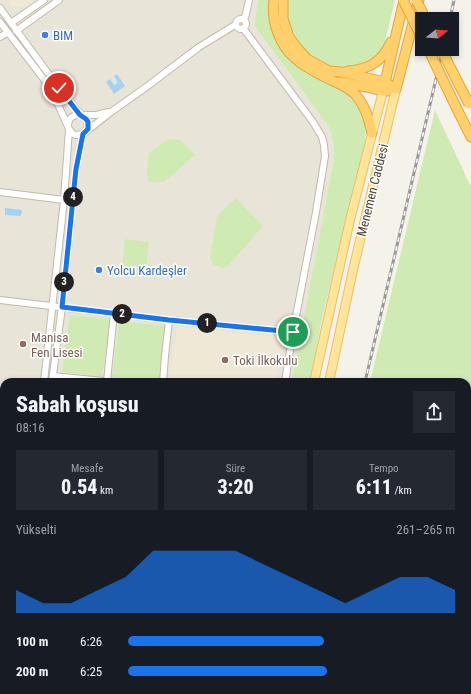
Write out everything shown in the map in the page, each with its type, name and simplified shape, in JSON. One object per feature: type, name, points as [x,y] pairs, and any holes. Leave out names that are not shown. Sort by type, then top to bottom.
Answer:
[{"type":"highway","points":[[274,0],[274,16],[278,34],[286,48],[293,57],[307,68],[344,86],[354,94],[365,107],[372,133]]},
{"type":"highway","points":[[283,0],[283,19],[289,36],[307,59],[329,71],[341,72],[368,67],[380,59],[389,47],[398,25]]},
{"type":"highway","points":[[404,0],[415,23]]},
{"type":"highway","name":"Menemen Caddesi","points":[[384,87],[404,0]]},
{"type":"highway","points":[[416,0],[422,12]]},
{"type":"highway","name":"Menemen Caddesi","points":[[396,89],[419,0]]},
{"type":"highway","points":[[431,56],[471,137]]},
{"type":"highway","points":[[445,56],[470,106]]},
{"type":"highway","points":[[341,72],[384,87]]},
{"type":"highway","points":[[334,81],[396,89]]},
{"type":"main road","name":"Menemen Caddesi","points":[[315,378],[350,220],[384,87]]},
{"type":"main road","name":"Menemen Caddesi","points":[[330,378],[352,270],[396,89]]},
{"type":"street","points":[[11,23],[44,0]]},
{"type":"street","points":[[16,31],[59,0]]},
{"type":"street","points":[[244,28],[246,24],[244,20],[249,0]]},
{"type":"street","points":[[0,8],[80,115],[84,116],[88,122],[88,129],[84,133],[76,169],[62,307],[52,378]]},
{"type":"street","points":[[0,22],[42,78],[57,102],[68,128],[73,134],[76,135],[84,133],[199,47],[235,25],[237,20],[244,20]]},
{"type":"street","points":[[235,25],[239,29],[244,28]]},
{"type":"street","points":[[244,28],[313,122],[322,137],[324,145],[325,156],[316,212],[286,378]]},
{"type":"street","points":[[0,37],[8,32]]},
{"type":"street","points":[[44,378],[64,200],[69,120],[74,115],[97,115],[111,112]]},
{"type":"street","points":[[0,192],[64,200]]},
{"type":"street","points":[[0,300],[169,320],[293,332]]},
{"type":"street","points":[[111,378],[114,313]]},
{"type":"street","points":[[163,378],[169,320]]},
{"type":"shaded area","points":[[0,0],[258,0],[254,25],[329,127],[333,142],[334,159],[294,378],[0,378]]},
{"type":"shaded area","points":[[7,0],[38,0],[28,8],[11,6]]},
{"type":"shaded area","name":"Toki İlkokulu","points":[[177,327],[278,337],[282,339],[277,378],[168,378]]},
{"type":"green space","points":[[258,0],[269,0],[269,14],[273,33],[283,51],[294,64],[308,75],[338,86],[357,101],[365,119],[365,143],[322,319],[311,378],[293,378],[334,159],[333,142],[329,127],[254,25]]},
{"type":"green space","points":[[283,0],[395,0],[380,59],[341,72],[314,63],[289,37]]},
{"type":"green space","points":[[435,110],[471,187],[471,378],[371,378]]},
{"type":"green space","points":[[167,140],[180,140],[195,155],[164,182],[152,182],[148,180],[147,170],[149,153]]},
{"type":"green space","points":[[236,198],[263,226],[228,266],[224,268],[212,264],[210,258],[217,216]]},
{"type":"green space","points":[[125,239],[149,242],[146,269],[122,266]]},
{"type":"green space","points":[[70,315],[111,319],[102,376],[62,372]]},
{"type":"green space","points":[[119,321],[165,326],[159,378],[112,377]]},
{"type":"water","points":[[117,74],[125,86],[114,94],[106,82],[110,79],[114,85],[118,83],[114,76]]},
{"type":"water","points":[[5,208],[22,210],[21,216],[5,215]]},
{"type":"railway","points":[[451,12],[454,0]]},
{"type":"railway","points":[[366,378],[441,56]]},
{"type":"place","name":"BIM","points":[[45,35]]},
{"type":"place","name":"Yolcu Kardeşler","points":[[99,270]]},
{"type":"place","name":"Manisa Fen Lisesi","points":[[23,344]]},
{"type":"place","name":"Toki İlkokulu","points":[[225,360]]},
{"type":"route","points":[[59,88],[80,115],[84,116],[88,122],[88,129],[83,134],[76,169],[62,307],[169,320],[293,332]]}]
